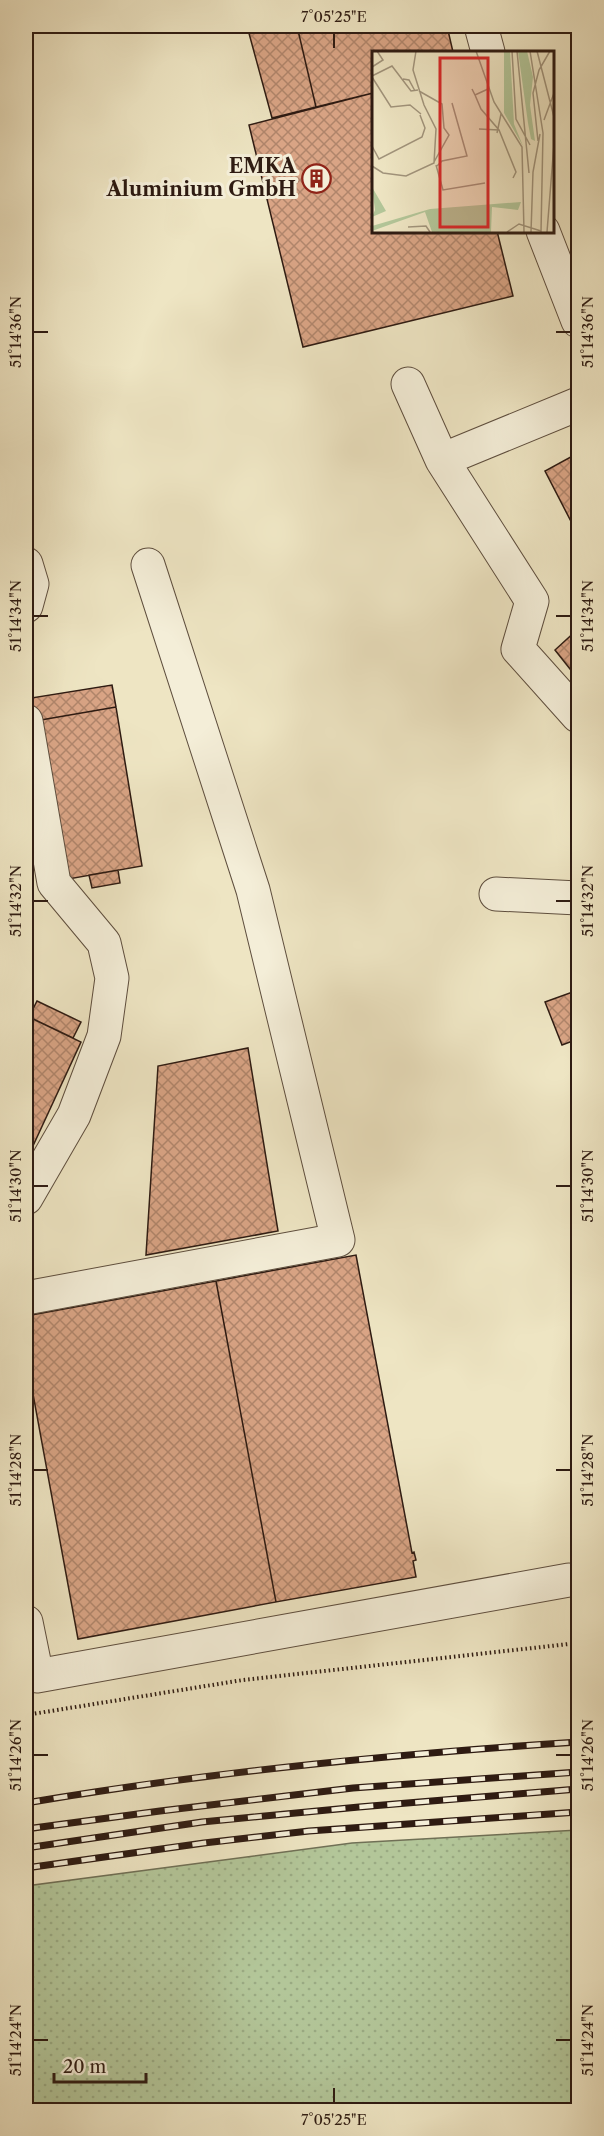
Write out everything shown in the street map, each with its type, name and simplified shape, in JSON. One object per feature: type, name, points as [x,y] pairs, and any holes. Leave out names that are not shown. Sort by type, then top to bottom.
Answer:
[{"type":"street","points":[[481,26],[488,51]]},
{"type":"street","points":[[543,232],[579,321]]},
{"type":"street","points":[[408,384],[442,460],[532,602],[518,649],[579,716]]},
{"type":"street","points":[[442,460],[579,404]]},
{"type":"street","points":[[26,564],[32,584],[26,606]]},
{"type":"street","points":[[26,1298],[338,1240],[254,890],[148,565]]},
{"type":"street","points":[[26,721],[54,883],[104,943],[112,978],[104,1036],[74,1115],[26,1198]]},
{"type":"street","points":[[496,894],[579,898]]},
{"type":"street","points":[[26,1622],[37,1677],[569,1580]]},
{"type":"path","points":[[26,1715],[243,1680],[579,1643]]},
{"type":"green space","points":[[578,1830],[578,2110],[26,2110],[26,1886],[352,1843]]},
{"type":"building","points":[[247,26],[297,26],[316,107],[272,118]]},
{"type":"building","points":[[297,26],[447,26],[453,51],[372,51],[372,93],[316,107]]},
{"type":"building","name":"EMKA Aluminium GmbH","points":[[372,93],[372,232],[497,232],[513,296],[303,347],[249,125]]},
{"type":"building","points":[[578,453],[578,535],[545,471]]},
{"type":"building","points":[[578,629],[578,679],[555,650]]},
{"type":"building","points":[[112,685],[116,707],[35,721],[31,698]]},
{"type":"building","points":[[116,707],[142,866],[63,880],[35,721]]},
{"type":"building","points":[[118,870],[120,883],[92,888],[89,875]]},
{"type":"building","points":[[578,990],[578,1039],[562,1045],[545,1002]]},
{"type":"building","points":[[37,1001],[81,1022],[73,1038],[29,1017]]},
{"type":"building","points":[[29,1017],[81,1042],[26,1161],[26,1024]]},
{"type":"building","points":[[248,1048],[278,1231],[146,1255],[158,1066]]},
{"type":"building","points":[[356,1255],[412,1553],[414,1552],[416,1560],[413,1561],[416,1577],[276,1602],[216,1281]]},
{"type":"building","points":[[216,1281],[276,1602],[78,1639],[26,1356],[26,1316]]},
{"type":"railway","points":[[26,1803],[163,1782],[301,1765],[578,1742]]},
{"type":"railway","points":[[26,1829],[353,1788],[578,1772]]},
{"type":"railway","points":[[26,1848],[202,1822],[578,1789]]},
{"type":"railway","points":[[26,1868],[309,1831],[578,1812]]},
{"type":"place","name":"EMKA Aluminium GmbH","points":[[317,178]]}]
